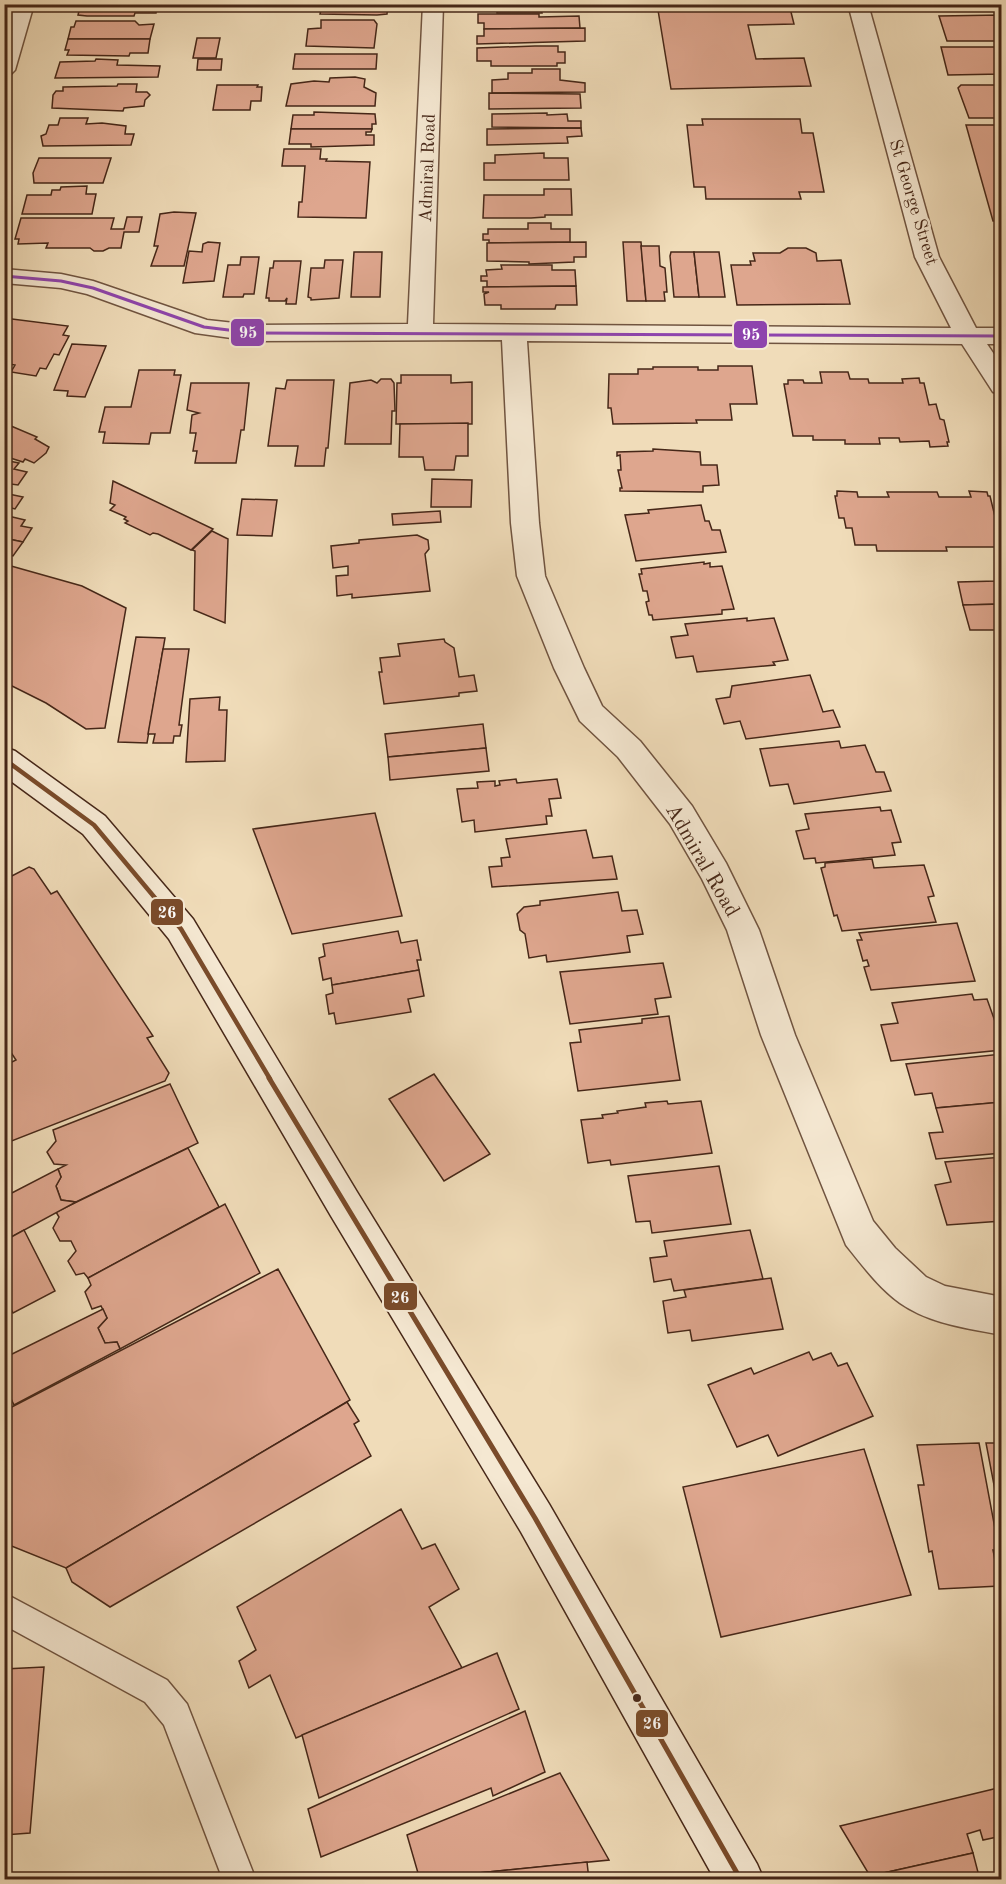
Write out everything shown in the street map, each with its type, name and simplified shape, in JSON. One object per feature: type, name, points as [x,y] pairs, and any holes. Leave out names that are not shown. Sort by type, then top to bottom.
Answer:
[{"type":"street","points":[[4,70],[24,4]]},
{"type":"street","name":"Admiral Road","points":[[420,332],[433,4]]},
{"type":"street","name":"St George Street","points":[[858,4],[927,257],[969,337],[1002,386]]},
{"type":"street","points":[[4,276],[61,281],[93,288],[204,327],[253,333],[1002,336]]},
{"type":"street","name":"Admiral Road","points":[[514,334],[522,490],[531,576],[569,668],[591,712],[629,749],[681,815],[715,872],[743,930],[778,1035],[859,1233],[882,1261],[912,1290],[941,1304],[1002,1316]]},
{"type":"street","points":[[4,759],[94,825],[181,929],[338,1194],[535,1518],[741,1880]]},
{"type":"lane","points":[[4,1608],[156,1691],[176,1715],[240,1880]]},
{"type":"building","points":[[76,4],[157,4],[156,13],[135,13],[134,16],[87,16],[78,15],[79,11],[74,11]]},
{"type":"building","points":[[315,4],[388,4],[387,14],[377,15],[320,14],[321,10],[314,10]]},
{"type":"building","points":[[483,4],[566,4],[566,8],[541,7],[542,13],[497,13],[497,11],[486,11]]},
{"type":"building","points":[[657,4],[789,4],[794,24],[748,25],[756,59],[804,58],[811,86],[671,89]]},
{"type":"building","points":[[935,4],[1002,4],[1002,10],[936,8]]},
{"type":"building","points":[[478,14],[579,16],[580,28],[484,29],[484,23],[478,23]]},
{"type":"building","points":[[1002,15],[1002,41],[947,41],[939,16]]},
{"type":"building","points":[[321,20],[374,20],[377,24],[374,48],[306,46],[308,29],[321,28]]},
{"type":"building","points":[[76,21],[135,21],[139,25],[154,24],[150,39],[68,39],[71,27],[74,27]]},
{"type":"building","points":[[585,28],[585,41],[477,44],[477,36],[484,36],[484,29]]},
{"type":"building","points":[[197,38],[220,38],[216,58],[193,58]]},
{"type":"building","points":[[68,39],[150,39],[148,53],[130,53],[129,56],[67,55],[69,50],[65,50]]},
{"type":"building","points":[[558,46],[558,52],[565,52],[565,63],[557,63],[557,66],[491,66],[491,61],[477,61],[477,48]]},
{"type":"building","points":[[941,47],[1002,47],[1002,74],[948,75]]},
{"type":"building","points":[[295,54],[377,54],[376,69],[293,69]]},
{"type":"building","points":[[96,59],[118,60],[117,65],[160,66],[158,77],[55,78],[60,62],[95,61]]},
{"type":"building","points":[[198,59],[222,59],[221,70],[197,70]]},
{"type":"building","points":[[532,69],[560,69],[560,80],[585,83],[585,92],[492,93],[492,80],[508,79],[508,73],[532,73]]},
{"type":"building","points":[[330,78],[365,79],[364,87],[376,93],[375,106],[286,106],[291,84],[329,82]]},
{"type":"building","points":[[118,84],[137,84],[136,92],[147,92],[150,95],[145,100],[144,106],[124,108],[123,111],[52,108],[53,95],[56,91],[63,91],[63,87],[117,86]]},
{"type":"building","points":[[217,85],[258,85],[257,87],[262,87],[261,101],[251,101],[250,110],[213,110]]},
{"type":"building","points":[[961,85],[1001,85],[1002,118],[969,118],[958,88]]},
{"type":"building","points":[[489,93],[580,94],[581,108],[489,109]]},
{"type":"building","points":[[314,112],[375,114],[376,124],[372,124],[372,129],[291,129],[293,115],[314,115]]},
{"type":"building","points":[[547,113],[547,115],[567,114],[568,121],[581,121],[581,128],[492,127],[492,114]]},
{"type":"building","points":[[60,118],[88,118],[86,124],[126,126],[125,134],[134,134],[131,145],[43,146],[41,136],[46,134],[49,125],[58,125]]},
{"type":"building","points":[[702,119],[800,119],[802,133],[813,133],[824,192],[799,192],[801,199],[706,199],[705,187],[694,187],[687,125],[703,125]]},
{"type":"building","points":[[966,125],[1002,125],[1002,221],[993,221]]},
{"type":"building","points":[[581,128],[582,136],[567,137],[568,143],[487,145],[487,129]]},
{"type":"building","points":[[291,129],[372,129],[371,132],[366,132],[366,135],[374,135],[374,145],[311,147],[311,144],[289,144]]},
{"type":"building","points":[[284,149],[321,149],[320,159],[327,159],[326,161],[370,162],[366,218],[298,217],[299,202],[302,202],[305,166],[282,166]]},
{"type":"building","points":[[544,153],[544,158],[568,158],[569,180],[484,180],[484,163],[495,163],[495,155]]},
{"type":"building","points":[[39,158],[111,158],[103,183],[34,183],[33,173]]},
{"type":"building","points":[[87,186],[86,194],[96,194],[92,214],[22,214],[27,195],[51,195],[52,190],[60,190],[61,187]]},
{"type":"building","points":[[544,189],[571,189],[572,215],[483,218],[484,195],[544,195]]},
{"type":"building","points":[[196,213],[184,266],[151,266],[158,246],[154,246],[160,214]]},
{"type":"building","points":[[127,217],[142,217],[139,232],[124,232],[121,248],[94,251],[90,248],[46,248],[48,243],[18,244],[19,239],[15,239],[21,218],[114,218],[111,229],[124,229]]},
{"type":"building","points":[[528,223],[551,223],[551,229],[570,229],[570,242],[489,243],[489,240],[483,240],[483,234],[488,234],[488,229],[528,229]]},
{"type":"building","points":[[586,242],[586,257],[574,257],[574,262],[529,264],[529,262],[487,261],[487,243]]},
{"type":"building","points":[[623,242],[641,242],[646,301],[627,301]]},
{"type":"building","points":[[220,243],[214,281],[183,283],[189,251],[202,252],[203,244]]},
{"type":"building","points":[[641,246],[659,246],[660,266],[665,268],[667,292],[664,292],[665,301],[646,301]]},
{"type":"building","points":[[788,248],[806,248],[816,253],[817,261],[841,260],[850,304],[737,305],[731,265],[751,265],[750,261],[755,261],[753,253],[780,253]]},
{"type":"building","points":[[354,252],[382,252],[380,297],[351,297]]},
{"type":"building","points":[[671,252],[694,252],[699,297],[674,297]]},
{"type":"building","points":[[694,252],[719,252],[725,297],[699,297]]},
{"type":"building","points":[[241,257],[259,257],[254,294],[244,294],[243,297],[223,297],[228,265],[240,265]]},
{"type":"building","points":[[325,260],[343,260],[339,298],[311,300],[308,297],[311,268],[324,268]]},
{"type":"building","points":[[274,261],[301,261],[296,304],[286,304],[287,298],[285,301],[269,301],[269,298],[266,298],[270,268],[273,268]]},
{"type":"building","points":[[501,265],[552,265],[552,270],[575,270],[576,286],[487,287],[487,281],[481,281],[481,276],[487,276],[486,270],[502,269]]},
{"type":"building","points":[[576,286],[577,305],[556,305],[555,309],[501,309],[501,305],[485,305],[484,294],[489,292],[483,292],[483,287]]},
{"type":"building","points":[[4,318],[68,326],[63,335],[69,336],[59,355],[54,354],[46,369],[40,368],[36,376],[11,372],[15,365],[4,363]]},
{"type":"building","points":[[72,344],[106,346],[85,397],[67,396],[68,391],[54,390]]},
{"type":"building","points":[[718,366],[752,366],[757,404],[730,404],[732,420],[696,420],[697,423],[613,424],[611,408],[608,408],[609,374],[638,374],[638,369],[653,369],[653,367],[698,367],[698,370],[718,370]]},
{"type":"building","points":[[139,370],[175,370],[174,375],[181,375],[170,433],[151,433],[149,444],[103,443],[105,432],[99,432],[105,407],[131,407]]},
{"type":"building","points":[[820,372],[848,372],[850,379],[868,379],[869,383],[903,383],[902,379],[919,378],[920,383],[924,383],[929,405],[936,404],[940,419],[944,420],[948,446],[930,447],[929,441],[900,442],[899,438],[879,438],[880,444],[845,444],[845,440],[813,440],[813,436],[793,436],[784,384],[788,384],[788,380],[822,383]]},
{"type":"building","points":[[401,375],[451,375],[451,383],[472,382],[472,424],[396,424],[397,383],[401,383]]},
{"type":"building","points":[[381,379],[391,379],[394,383],[395,411],[392,411],[391,444],[345,444],[350,383],[371,380],[377,383]]},
{"type":"building","points":[[287,380],[334,380],[328,448],[326,448],[324,466],[295,466],[298,446],[268,446],[276,388],[285,389]]},
{"type":"building","points":[[191,383],[249,383],[244,430],[241,430],[236,463],[195,463],[197,451],[193,451],[196,433],[190,433],[192,415],[199,413],[187,410]]},
{"type":"building","points":[[4,423],[37,437],[35,439],[49,447],[46,453],[34,463],[25,459],[23,462],[4,456]]},
{"type":"building","points":[[468,423],[468,456],[456,456],[454,470],[425,470],[423,457],[399,457],[400,424]]},
{"type":"building","points":[[653,449],[700,452],[701,465],[717,465],[719,485],[703,486],[703,492],[620,491],[622,488],[618,470],[621,470],[620,455],[617,456],[617,452],[653,451]]},
{"type":"building","points":[[4,460],[19,463],[14,469],[27,472],[18,485],[11,484],[8,488],[4,487]]},
{"type":"building","points":[[432,479],[472,480],[471,507],[431,507]]},
{"type":"building","points":[[113,481],[213,529],[191,550],[158,534],[150,535],[125,523],[128,521],[124,519],[126,517],[110,510],[115,505],[110,503]]},
{"type":"building","points":[[837,491],[857,492],[858,497],[889,497],[887,492],[937,492],[939,497],[971,497],[969,491],[987,492],[997,525],[1002,525],[1002,547],[946,547],[947,551],[877,551],[876,545],[855,545],[852,528],[846,528],[844,518],[839,518],[835,496],[837,496]]},
{"type":"building","points":[[4,493],[23,497],[15,509],[4,506]]},
{"type":"building","points":[[242,499],[277,500],[272,536],[237,535]]},
{"type":"building","points":[[701,505],[705,521],[709,521],[712,530],[720,530],[726,552],[636,561],[625,515],[649,513],[648,510]]},
{"type":"building","points":[[440,511],[441,522],[393,525],[392,514]]},
{"type":"building","points":[[4,515],[25,520],[21,526],[32,528],[23,542],[4,538]]},
{"type":"building","points":[[212,531],[228,539],[225,623],[194,610],[195,551],[192,550]]},
{"type":"building","points":[[417,535],[428,540],[429,549],[425,554],[430,591],[352,598],[352,594],[337,596],[336,576],[348,575],[348,566],[333,568],[331,546],[359,543],[359,540]]},
{"type":"building","points":[[4,538],[23,542],[13,556],[4,554]]},
{"type":"building","points":[[704,562],[704,564],[710,563],[710,567],[722,566],[734,609],[722,610],[722,614],[653,620],[652,615],[649,615],[646,602],[649,601],[647,591],[643,591],[639,574],[642,574],[641,569]]},
{"type":"building","points":[[4,564],[82,586],[126,608],[105,728],[86,729],[46,703],[4,682]]},
{"type":"building","points":[[995,576],[1002,576],[1002,604],[963,605],[958,582],[996,581]]},
{"type":"building","points":[[1002,604],[1002,633],[998,633],[997,630],[970,630],[963,605]]},
{"type":"building","points":[[747,618],[747,621],[774,618],[788,660],[773,662],[775,665],[697,672],[693,656],[676,658],[671,637],[688,635],[685,624]]},
{"type":"building","points":[[136,637],[165,638],[147,743],[118,742]]},
{"type":"building","points":[[444,639],[454,648],[459,677],[474,675],[477,691],[459,693],[459,696],[384,704],[379,672],[382,672],[380,658],[400,656],[398,644]]},
{"type":"building","points":[[163,649],[189,649],[179,725],[182,725],[180,736],[174,736],[173,743],[153,743],[155,734],[148,734]]},
{"type":"building","points":[[810,675],[823,712],[833,710],[840,727],[746,739],[740,721],[724,724],[716,699],[730,697],[732,686]]},
{"type":"building","points":[[220,697],[219,710],[227,710],[225,761],[186,762],[190,699]]},
{"type":"building","points":[[483,724],[486,748],[388,757],[385,734]]},
{"type":"building","points":[[839,741],[841,748],[865,745],[876,772],[884,772],[891,791],[794,804],[788,784],[770,786],[760,749]]},
{"type":"building","points":[[486,748],[489,771],[390,780],[388,757]]},
{"type":"building","points":[[516,779],[517,783],[557,779],[561,798],[549,799],[552,816],[546,816],[547,824],[475,832],[474,820],[462,822],[457,789],[478,788],[477,782],[495,781],[495,786],[500,785],[499,781]]},
{"type":"building","points":[[880,807],[881,811],[891,810],[901,842],[892,843],[895,855],[816,863],[815,858],[804,859],[796,831],[809,829],[805,814]]},
{"type":"building","points":[[375,813],[402,916],[292,934],[253,829]]},
{"type":"building","points":[[586,830],[593,858],[612,856],[617,879],[492,887],[489,867],[502,866],[501,858],[510,857],[506,839]]},
{"type":"building","points":[[872,859],[874,868],[924,865],[934,896],[928,897],[936,922],[842,931],[837,915],[834,916],[821,868],[825,867],[825,863]]},
{"type":"building","points":[[29,867],[34,869],[51,894],[57,891],[153,1036],[147,1038],[169,1073],[165,1081],[4,1144],[4,1066],[16,1060],[4,1042],[4,880]]},
{"type":"building","points":[[618,892],[622,911],[637,910],[643,934],[627,936],[630,952],[547,962],[546,955],[529,958],[525,934],[520,930],[517,914],[524,907],[540,905],[540,901]]},
{"type":"building","points":[[957,923],[975,981],[871,990],[864,967],[869,966],[867,960],[863,961],[857,940],[862,940],[859,933]]},
{"type":"building","points":[[398,931],[401,943],[417,940],[421,960],[417,960],[419,970],[332,985],[331,978],[323,980],[319,958],[325,956],[323,944]]},
{"type":"building","points":[[663,963],[671,997],[655,999],[658,1014],[570,1024],[560,972]]},
{"type":"building","points":[[419,970],[424,996],[408,999],[411,1012],[336,1024],[334,1013],[329,1014],[326,995],[333,993],[332,985]]},
{"type":"building","points":[[972,994],[974,1000],[987,999],[1002,1041],[1002,1050],[891,1061],[881,1025],[898,1023],[892,1003]]},
{"type":"building","points":[[669,1016],[680,1080],[578,1091],[570,1043],[581,1042],[579,1030],[642,1023],[642,1019]]},
{"type":"building","points":[[1002,1054],[1002,1102],[936,1108],[932,1093],[915,1095],[906,1064]]},
{"type":"building","points":[[434,1074],[490,1154],[444,1181],[389,1099]]},
{"type":"building","points":[[170,1084],[198,1143],[76,1202],[61,1200],[56,1186],[61,1177],[58,1169],[66,1165],[54,1164],[47,1152],[56,1141],[53,1130]]},
{"type":"building","points":[[667,1101],[668,1104],[701,1101],[712,1153],[611,1165],[610,1160],[588,1163],[581,1120],[603,1118],[602,1115],[618,1113],[617,1111],[646,1107],[645,1103]]},
{"type":"building","points":[[1002,1102],[1002,1153],[936,1159],[929,1133],[943,1132],[936,1108]]},
{"type":"building","points":[[188,1148],[219,1207],[88,1278],[84,1273],[76,1275],[68,1261],[76,1251],[71,1241],[60,1241],[53,1228],[59,1217],[56,1212]]},
{"type":"building","points":[[1002,1157],[1002,1221],[947,1225],[935,1185],[951,1182],[945,1162]]},
{"type":"building","points":[[719,1166],[731,1224],[652,1233],[650,1221],[636,1222],[628,1176]]},
{"type":"building","points":[[58,1169],[61,1177],[56,1186],[61,1200],[76,1202],[4,1241],[4,1197]]},
{"type":"building","points":[[225,1204],[260,1273],[120,1349],[117,1342],[105,1343],[98,1328],[107,1318],[101,1306],[92,1309],[85,1292],[91,1285],[88,1278]]},
{"type":"building","points":[[24,1230],[55,1291],[13,1313],[4,1295],[4,1241]]},
{"type":"building","points":[[750,1230],[763,1279],[674,1291],[671,1279],[654,1282],[650,1258],[667,1256],[664,1241]]},
{"type":"building","points":[[278,1269],[350,1400],[66,1568],[4,1543],[4,1411]]},
{"type":"building","points":[[771,1278],[783,1329],[692,1341],[690,1330],[668,1333],[663,1301],[686,1297],[684,1290]]},
{"type":"building","points":[[103,1309],[107,1318],[98,1328],[105,1343],[117,1342],[120,1349],[14,1405],[4,1384],[4,1358]]},
{"type":"building","points":[[809,1352],[813,1360],[831,1353],[838,1366],[847,1363],[873,1416],[778,1456],[768,1435],[737,1447],[708,1385],[751,1368],[754,1374]]},
{"type":"building","points":[[347,1402],[359,1421],[354,1424],[371,1456],[110,1607],[72,1582],[66,1568]]},
{"type":"building","points":[[979,1443],[999,1550],[993,1550],[1000,1586],[939,1589],[932,1551],[929,1552],[918,1485],[924,1485],[917,1445]]},
{"type":"building","points":[[986,1443],[1002,1443],[1002,1527]]},
{"type":"building","points":[[864,1449],[911,1595],[721,1637],[683,1487]]},
{"type":"building","points":[[401,1509],[422,1549],[435,1544],[459,1589],[429,1607],[462,1668],[296,1738],[270,1675],[249,1688],[239,1661],[256,1650],[237,1607]]},
{"type":"building","points":[[497,1653],[519,1709],[319,1798],[302,1735]]},
{"type":"building","points":[[44,1667],[30,1833],[4,1835],[4,1669]]},
{"type":"building","points":[[525,1711],[545,1772],[493,1796],[491,1788],[321,1857],[308,1809]]},
{"type":"building","points":[[560,1773],[609,1860],[478,1873],[454,1880],[420,1880],[407,1835]]},
{"type":"building","points":[[1002,1787],[1002,1836],[983,1840],[980,1830],[967,1834],[973,1853],[870,1876],[840,1826]]},
{"type":"building","points":[[973,1853],[980,1880],[872,1880],[870,1876]]},
{"type":"building","points":[[587,1862],[589,1880],[467,1880],[467,1876],[478,1873]]},
{"type":"transit line","name":"95","points":[[4,276],[61,281],[93,288],[204,327],[253,333],[1002,336]]},
{"type":"transit line","name":"26","points":[[4,759],[94,825],[181,929],[344,1204],[535,1518],[741,1880]]}]
